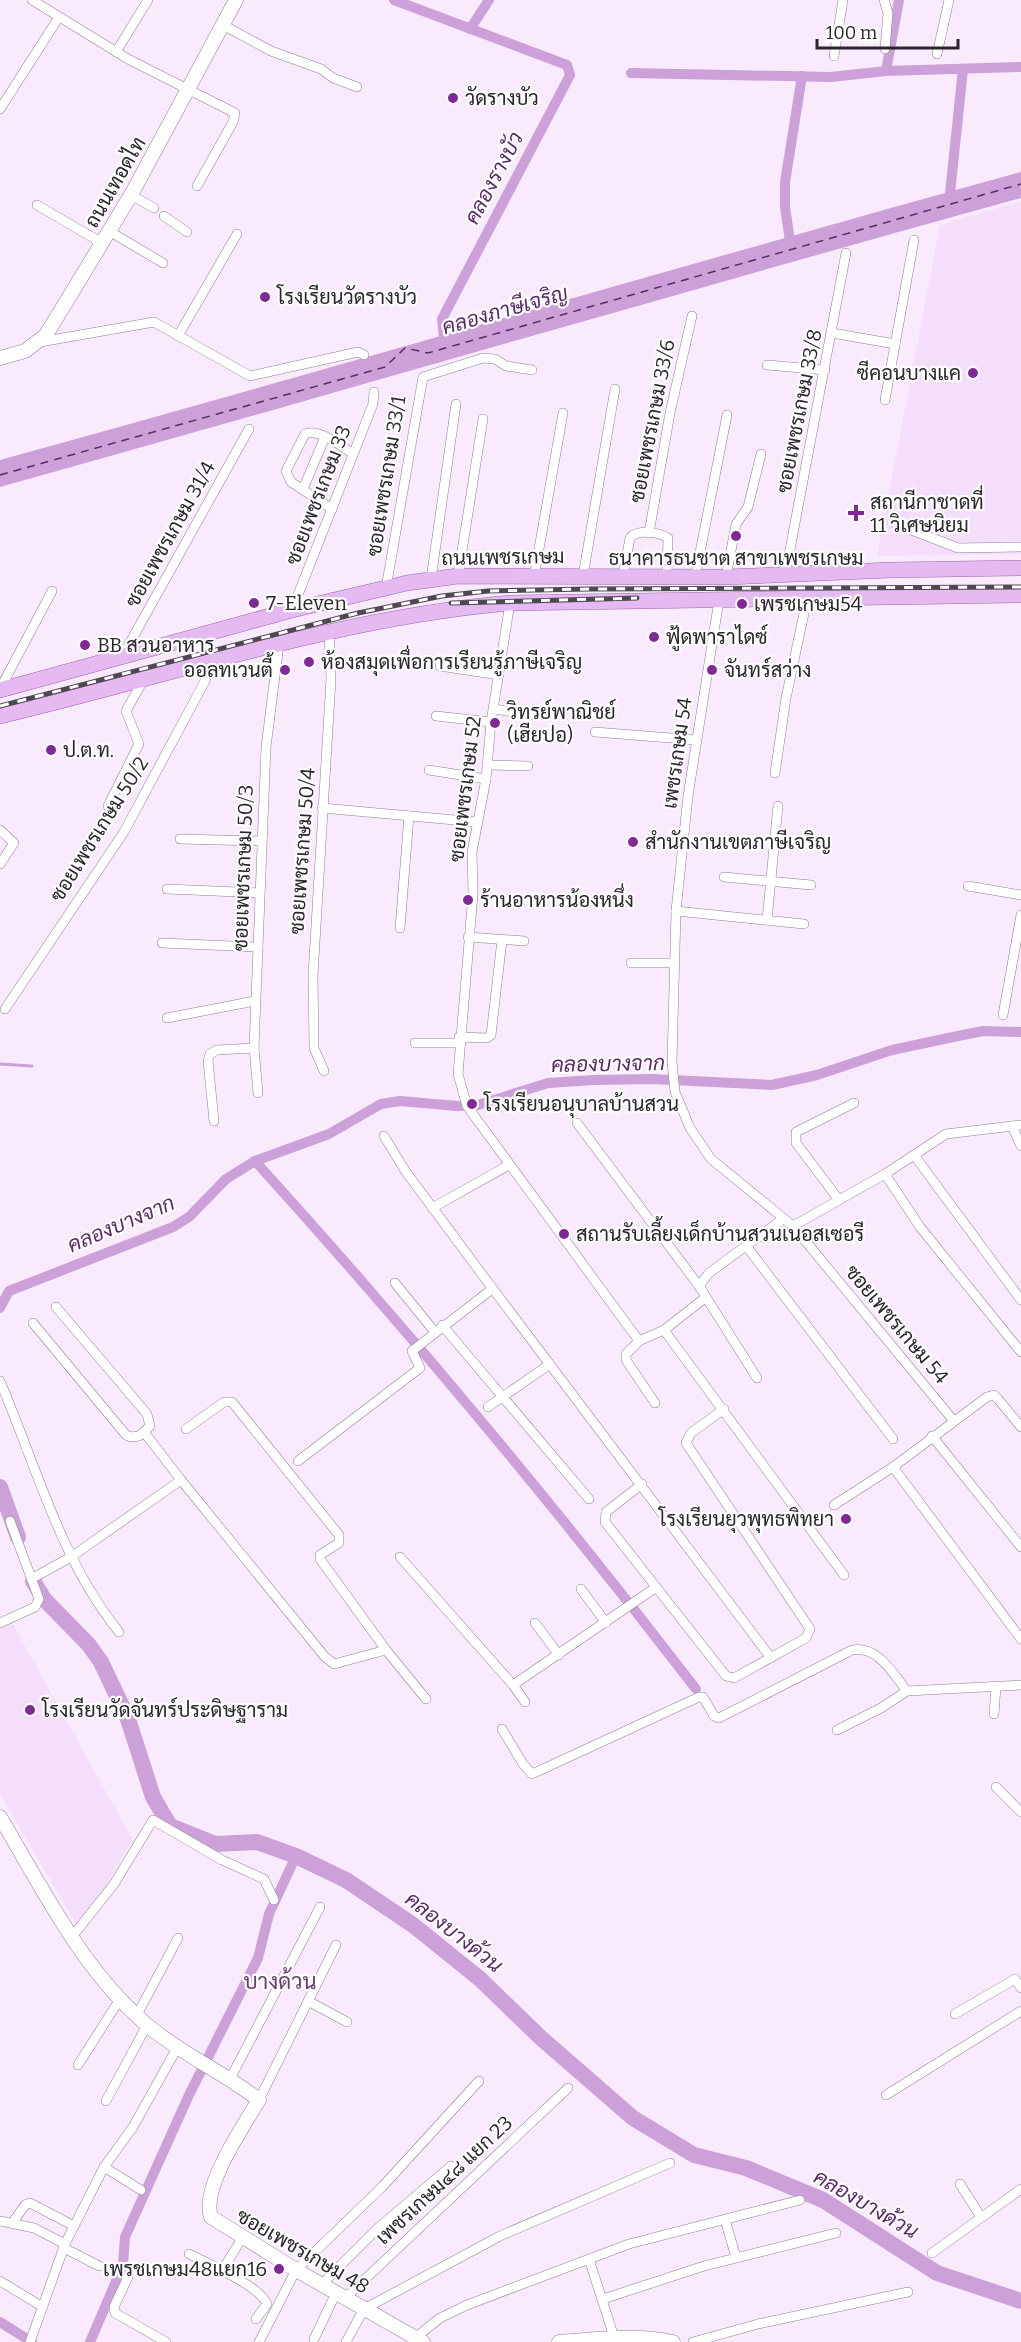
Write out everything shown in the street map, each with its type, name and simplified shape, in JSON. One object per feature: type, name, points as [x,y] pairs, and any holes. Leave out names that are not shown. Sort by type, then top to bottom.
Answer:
[{"type":"main road","name":"ถนนเพชรเกษม","points":[[0,689],[292,610],[431,579],[458,576],[623,575],[695,578],[891,570],[1021,568]]},
{"type":"main road","points":[[0,716],[328,632],[429,612],[510,603],[1021,595]]},
{"type":"street","points":[[32,0],[116,52],[236,115],[197,186]]},
{"type":"street","points":[[116,52],[148,0]]},
{"type":"street","name":"ถนนเทอดไท","points":[[40,342],[131,195],[236,0]]},
{"type":"street","points":[[834,56],[843,0]]},
{"type":"street","points":[[884,0],[888,13],[885,49]]},
{"type":"street","points":[[937,54],[948,0]]},
{"type":"street","points":[[0,109],[59,16]]},
{"type":"street","points":[[223,25],[271,51],[321,69],[333,78],[357,87]]},
{"type":"street","points":[[131,195],[154,208]]},
{"type":"street","points":[[37,205],[163,263]]},
{"type":"street","points":[[165,216],[187,232]]},
{"type":"street","points":[[178,336],[237,234]]},
{"type":"street","points":[[885,400],[914,240]]},
{"type":"street","name":"ซอยเพชรเกษม 33/8","points":[[785,576],[846,253]]},
{"type":"street","name":"ซอยเพชรเกษม 33/6","points":[[649,533],[670,413],[692,316]]},
{"type":"street","points":[[0,358],[25,351],[40,342],[148,322],[161,325],[250,376],[361,354]]},
{"type":"street","points":[[832,333],[895,344]]},
{"type":"street","name":"ซอยเพชรเกษม 33/1","points":[[386,588],[423,377],[483,358],[495,359],[506,366],[532,370]]},
{"type":"street","points":[[767,365],[825,370]]},
{"type":"street","points":[[583,576],[615,389]]},
{"type":"street","name":"ซอยเพชรเกษม 33","points":[[292,610],[372,404],[374,392]]},
{"type":"street","points":[[431,579],[456,404]]},
{"type":"street","points":[[534,577],[563,413]]},
{"type":"street","points":[[695,578],[727,415]]},
{"type":"street","points":[[458,576],[483,419]]},
{"type":"street","name":"ซอยเพชรเกษม 31/4","points":[[122,657],[249,429]]},
{"type":"street","points":[[332,509],[288,479],[286,471],[305,434],[313,432],[325,437],[353,454]]},
{"type":"street","points":[[303,489],[325,437]]},
{"type":"street","points":[[726,577],[736,524],[748,507],[761,454]]},
{"type":"street","points":[[896,524],[958,548],[1021,547]]},
{"type":"street","points":[[623,575],[630,538],[636,533],[649,533],[668,538],[667,576]]},
{"type":"street","points":[[0,689],[52,591]]},
{"type":"street","points":[[775,773],[786,698],[807,599]]},
{"type":"street","name":"เพชรเกษม 54","points":[[675,1092],[672,1062],[676,911],[696,740],[719,600]]},
{"type":"street","name":"ซอยเพชรเกษม 52","points":[[509,1165],[473,1114],[460,1087],[459,1040],[473,894],[472,852],[486,779],[491,722],[510,603]]},
{"type":"street","name":"ซอยเพชรเกษม 50/4","points":[[324,1071],[314,1048],[314,964],[331,679],[328,632]]},
{"type":"street","name":"ซอยเพชรเกษม 50/3","points":[[258,1093],[254,1048],[261,841],[266,747],[279,644]]},
{"type":"street","name":"ซอยเพชรเกษม 50/2","points":[[4,1009],[124,832],[205,681],[211,662]]},
{"type":"street","points":[[440,666],[499,675]]},
{"type":"street","points":[[108,806],[139,744],[126,711],[145,679]]},
{"type":"street","points":[[494,710],[532,715]]},
{"type":"street","points":[[436,716],[491,722]]},
{"type":"street","points":[[595,732],[696,740]]},
{"type":"street","points":[[487,765],[528,766]]},
{"type":"street","points":[[429,770],[486,779]]},
{"type":"street","points":[[767,920],[778,806]]},
{"type":"street","points":[[322,808],[477,822]]},
{"type":"street","points":[[399,928],[409,816]]},
{"type":"street","points":[[0,830],[14,843],[0,864]]},
{"type":"street","points":[[180,838],[261,841]]},
{"type":"street","points":[[724,877],[811,885]]},
{"type":"street","points":[[968,886],[1021,895]]},
{"type":"street","points":[[167,889],[260,893]]},
{"type":"street","points":[[676,911],[804,924]]},
{"type":"street","points":[[1003,1015],[1021,915]]},
{"type":"street","points":[[468,937],[524,941]]},
{"type":"street","points":[[415,1043],[487,1038],[491,1035],[502,940]]},
{"type":"street","points":[[162,943],[258,947]]},
{"type":"street","points":[[631,963],[674,963]]},
{"type":"street","points":[[167,1018],[255,1001]]},
{"type":"street","points":[[214,1121],[208,1061],[210,1054],[217,1050],[254,1048]]},
{"type":"street","name":"ซอยเพชรเกษม 54","points":[[675,1092],[690,1128],[711,1159],[793,1226],[953,1420]]},
{"type":"street","points":[[839,1200],[796,1143],[795,1138],[796,1132],[854,1103]]},
{"type":"street","points":[[577,1123],[699,1286],[758,1378]]},
{"type":"street","points":[[793,1226],[885,1174],[946,1134],[1017,1125],[1021,1146]]},
{"type":"street","points":[[384,1136],[432,1208],[492,1289],[642,1484],[771,1658]]},
{"type":"street","points":[[914,1155],[1021,1300]]},
{"type":"street","points":[[432,1208],[509,1165],[639,1341]]},
{"type":"street","points":[[885,1174],[920,1227],[1021,1352]]},
{"type":"street","points":[[699,1286],[709,1273],[747,1247],[783,1218]]},
{"type":"street","points":[[747,1247],[893,1439]]},
{"type":"street","points":[[395,1282],[504,1396],[589,1499]]},
{"type":"street","points":[[298,1461],[420,1368],[411,1353],[417,1345],[492,1289]]},
{"type":"street","points":[[655,1403],[626,1360],[626,1354],[639,1341],[664,1330],[705,1298]]},
{"type":"street","points":[[33,1323],[126,1435],[136,1438],[151,1422],[147,1414],[56,1307]]},
{"type":"street","points":[[664,1330],[844,1575]]},
{"type":"street","points":[[488,1407],[550,1364]]},
{"type":"street","points":[[0,1381],[71,1557],[93,1598],[118,1632]]},
{"type":"street","points":[[834,1505],[893,1467],[953,1420],[993,1395],[1021,1426]]},
{"type":"street","points":[[186,1429],[224,1402],[232,1402],[339,1535],[339,1543],[320,1555],[320,1559],[386,1650],[426,1699]]},
{"type":"street","points":[[642,1484],[606,1512],[603,1518],[655,1588],[730,1678],[806,1638],[810,1629],[686,1443],[692,1433],[724,1409]]},
{"type":"street","points":[[144,1432],[325,1657],[334,1664],[386,1650]]},
{"type":"street","points":[[932,1436],[1021,1547]]},
{"type":"street","points":[[893,1467],[1021,1638]]},
{"type":"street","points":[[37,1576],[71,1557],[181,1480]]},
{"type":"street","points":[[0,1623],[38,1603],[37,1576],[10,1521]]},
{"type":"street","points":[[400,1557],[513,1685],[525,1702]]},
{"type":"street","points":[[513,1685],[655,1588]]},
{"type":"street","points":[[580,1590],[606,1623]]},
{"type":"street","points":[[535,1623],[559,1655]]},
{"type":"street","points":[[502,1729],[523,1764],[532,1774],[699,1697],[703,1697],[714,1716],[719,1718],[852,1650],[864,1648],[876,1654],[907,1691]]},
{"type":"street","points":[[837,1730],[881,1708],[907,1691],[1021,1685]]},
{"type":"street","points":[[994,1714],[996,1687]]},
{"type":"street","points":[[996,1787],[1021,1812]]},
{"type":"street","points":[[0,1817],[72,1936],[120,1999],[177,2048],[230,2079],[258,2100],[336,1945]]},
{"type":"street","points":[[72,1936],[114,1884],[153,1820],[222,1860],[264,1879],[274,1900]]},
{"type":"street","points":[[230,2079],[320,1906]]},
{"type":"street","points":[[106,2101],[178,1938]]},
{"type":"street","points":[[955,2014],[1018,1977],[1021,1988]]},
{"type":"street","points":[[78,2066],[120,1999]]},
{"type":"street","points":[[308,2001],[347,2022]]},
{"type":"street","points":[[886,2095],[1021,2011]]},
{"type":"street","points":[[31,2339],[41,2306],[74,2226],[104,2167],[133,2127],[177,2048]]},
{"type":"street","points":[[259,2342],[296,2270],[382,2187],[479,2081]]},
{"type":"street","name":"เพชรเกษม๔๘ แยก 23","points":[[341,2296],[568,2088]]},
{"type":"street","name":"ซอยเพชรเกษม 48","points":[[258,2100],[220,2170],[208,2202],[211,2217],[296,2270],[419,2340]]},
{"type":"street","points":[[345,2342],[364,2309],[500,2236],[670,2163]]},
{"type":"street","points":[[321,2284],[378,2228],[451,2166]]},
{"type":"street","points":[[104,2167],[141,2190]]},
{"type":"street","points":[[960,2184],[981,2217]]},
{"type":"street","points":[[932,2253],[1021,2189]]},
{"type":"street","points":[[419,2340],[441,2318],[467,2305],[589,2259],[655,2236],[800,2200]]},
{"type":"street","points":[[14,2222],[25,2205],[30,2203],[74,2226]]},
{"type":"street","points":[[725,2220],[736,2257]]},
{"type":"street","points":[[0,2221],[14,2222],[47,2234],[99,2266]]},
{"type":"street","points":[[603,2299],[736,2257],[836,2233]]},
{"type":"street","points":[[222,2271],[242,2238]]},
{"type":"street","points":[[189,2254],[222,2271],[266,2301],[265,2307],[256,2319]]},
{"type":"street","points":[[589,2259],[614,2337]]},
{"type":"street","points":[[128,2277],[114,2307],[115,2313],[166,2342]]},
{"type":"street","points":[[0,2281],[41,2306]]},
{"type":"street","points":[[693,2342],[758,2324],[908,2292]]},
{"type":"street","points":[[314,2339],[341,2296]]},
{"type":"street","points":[[560,2342],[614,2337],[654,2338],[673,2342]]},
{"type":"shaded area","points":[[1021,172],[1021,198],[0,487],[0,460]]},
{"type":"shaded area","name":"ซีคอนบางแค","points":[[1021,201],[1021,554],[877,556],[940,225]]},
{"type":"shaded area","name":"โรงเรียนวัดจันทร์ประดิษฐาราม","points":[[11,1621],[132,1839],[81,1932],[0,1794],[0,1626]]},
{"type":"waterway","name":"คลองรางบัว","points":[[394,0],[567,65],[570,75],[442,319],[445,347]]},
{"type":"waterway","points":[[470,29],[489,0]]},
{"type":"waterway","points":[[886,71],[899,0]]},
{"type":"waterway","points":[[631,73],[831,77],[886,71],[1021,67]]},
{"type":"waterway","points":[[949,203],[963,69]]},
{"type":"waterway","points":[[791,248],[785,207],[785,182],[802,76]]},
{"type":"waterway","name":"คลองบางจาก","points":[[0,1308],[9,1291],[173,1227],[189,1217],[226,1179],[255,1161],[329,1134],[381,1104],[400,1101],[457,1106],[478,1105],[548,1083],[594,1080],[652,1079],[772,1085],[817,1075],[892,1050],[983,1031],[1021,1032]]},
{"type":"waterway","points":[[0,1064],[32,1066]]},
{"type":"waterway","points":[[255,1161],[481,1420],[696,1689]]},
{"type":"waterway","name":"คลองบางด้วน","points":[[0,1487],[18,1537]]},
{"type":"waterway","name":"คลองบางด้วน","points":[[33,1581],[44,1599],[89,1645],[101,1662],[128,1719],[153,1797],[170,1826],[215,1844],[257,1842],[296,1856],[346,1880],[413,1925],[480,1979],[541,2038],[633,2118],[694,2155],[746,2168],[823,2200],[937,2273],[1021,2301]]},
{"type":"waterway","points":[[90,2342],[123,2265],[125,2237],[189,2095],[258,1958],[269,1914],[296,1856]]},
{"type":"waterway","points":[[0,2322],[32,2342]]},
{"type":"ferry route","points":[[0,475],[385,367],[405,348],[428,353],[1021,184]]},
{"type":"railway","points":[[0,706],[358,613],[442,596],[488,591],[589,589],[1021,587]]},
{"type":"railway","points":[[451,603],[637,598]]},
{"type":"place","name":"วัดรางบัว","points":[[453,98]]},
{"type":"place","name":"โรงเรียนวัดรางบัว","points":[[265,297]]},
{"type":"place","name":"ซีคอนบางแค","points":[[973,373]]},
{"type":"place","name":"สถานีกาชาดที่ 11 วิเศษนิยม","points":[[856,513]]},
{"type":"place","name":"ธนาคารธนชาต สาขาเพชรเกษม","points":[[736,536]]},
{"type":"place","name":"7-Eleven","points":[[254,603]]},
{"type":"place","name":"เพรชเกษม54","points":[[742,604]]},
{"type":"place","name":"ฟู้ดพาราไดซ์","points":[[654,637]]},
{"type":"place","name":"BB สวนอาหาร","points":[[85,645]]},
{"type":"place","name":"ห้องสมุดเพื่อการเรียนรู้ภาษีเจริญ","points":[[309,662]]},
{"type":"place","name":"ออลทเวนตี้","points":[[285,670]]},
{"type":"place","name":"จันทร์สว่าง","points":[[712,670]]},
{"type":"place","name":"วิทูรย์พาณิชย์ (เฮียปอ)","points":[[495,723]]},
{"type":"place","name":"ป.ต.ท.","points":[[51,750]]},
{"type":"place","name":"สำนักงานเขตภาษีเจริญ","points":[[633,842]]},
{"type":"place","name":"ร้านอาหารน้องหนึ่ง","points":[[468,900]]},
{"type":"place","name":"โรงเรียนอนุบาลบ้านสวน","points":[[472,1104]]},
{"type":"place","name":"สถานรับเลี้ยงเด็กบ้านสวนเนอสเซอรี","points":[[564,1234]]},
{"type":"place","name":"โรงเรียนยุวพุทธพิทยา","points":[[846,1519]]},
{"type":"place","name":"โรงเรียนวัดจันทร์ประดิษฐาราม","points":[[30,1710]]},
{"type":"place","name":"เพรชเกษม48แยก16","points":[[279,2269]]},
{"type":"district","name":"บางด้วน","points":[[280,1981]]},
{"type":"water label","name":"คลองภาษีเจริญ","points":[[505,310]]}]
